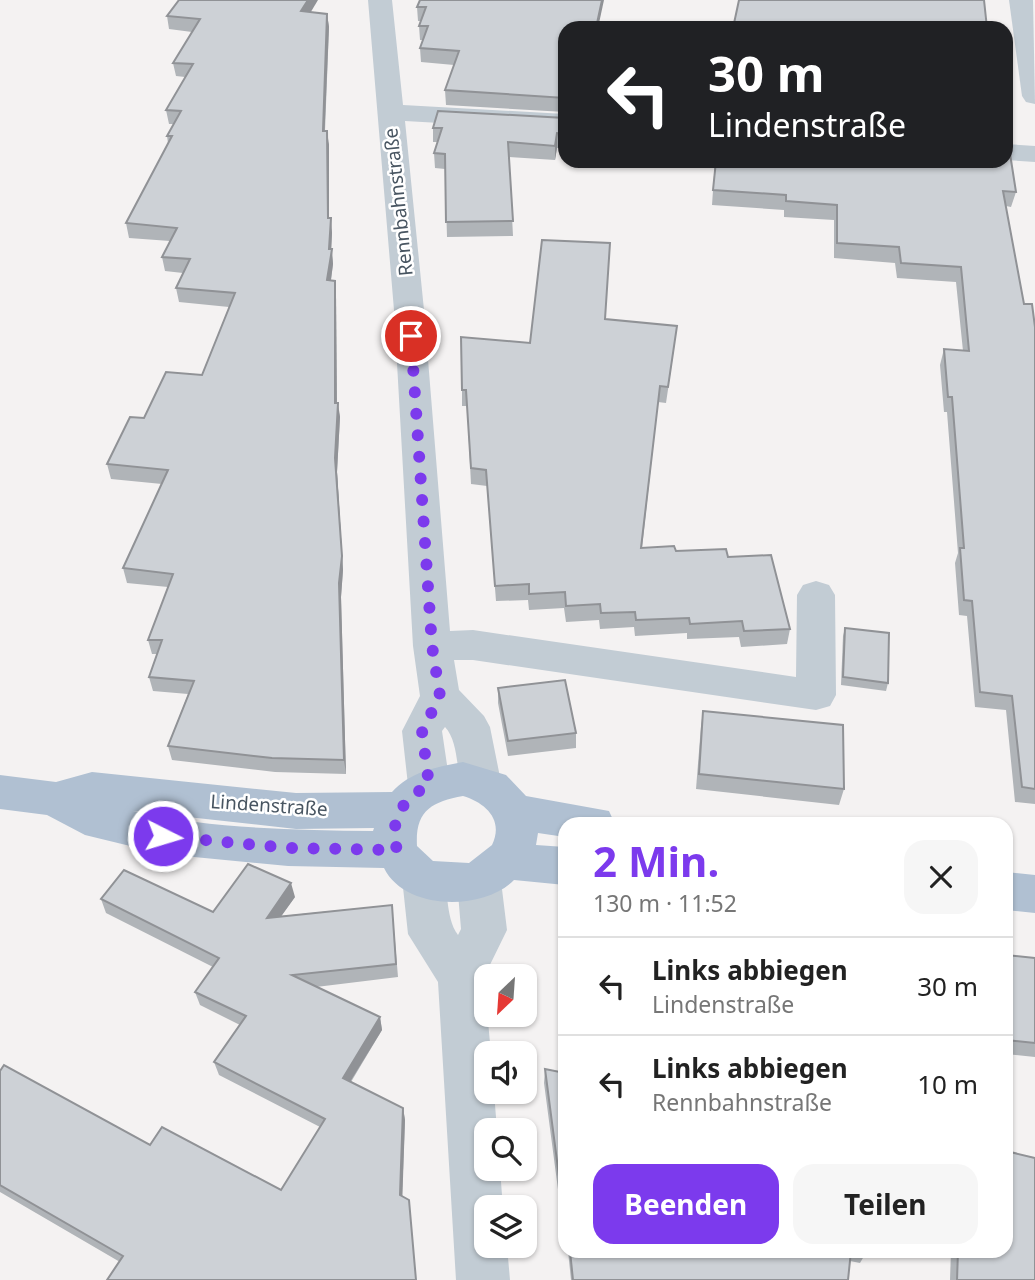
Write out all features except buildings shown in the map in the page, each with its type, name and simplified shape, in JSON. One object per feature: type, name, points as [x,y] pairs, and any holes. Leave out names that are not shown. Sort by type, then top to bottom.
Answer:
[{"type":"main road","name":"Lindenstraße","points":[[0,792],[56,799],[85,817],[163,836],[288,848],[412,831],[446,780],[480,782]]},
{"type":"main road","points":[[480,782],[495,789],[515,812],[518,837],[493,871]]},
{"type":"main road","points":[[515,812],[558,819]]},
{"type":"main road","name":"Lindenstraße","points":[[412,831],[442,883],[493,871],[558,866]]},
{"type":"main road","points":[[1013,892],[1035,894]]},
{"type":"street","name":"Rennbahnstraße","points":[[380,0],[409,310],[432,646],[440,696]]},
{"type":"street","points":[[1021,0],[1035,96]]},
{"type":"street","points":[[389,112],[558,122]]},
{"type":"street","points":[[1013,152],[1035,154]]},
{"type":"street","points":[[432,646],[473,645],[816,695],[816,595]]},
{"type":"street","points":[[461,977],[431,934],[412,831],[422,731],[440,696],[470,727],[480,782]]},
{"type":"street","points":[[483,1280],[461,977],[484,930],[493,871]]},
{"type":"route","points":[[163,836],[288,848],[397,850],[394,823],[399,810],[412,795],[429,785],[422,731],[440,696],[432,646],[411,336]]}]
